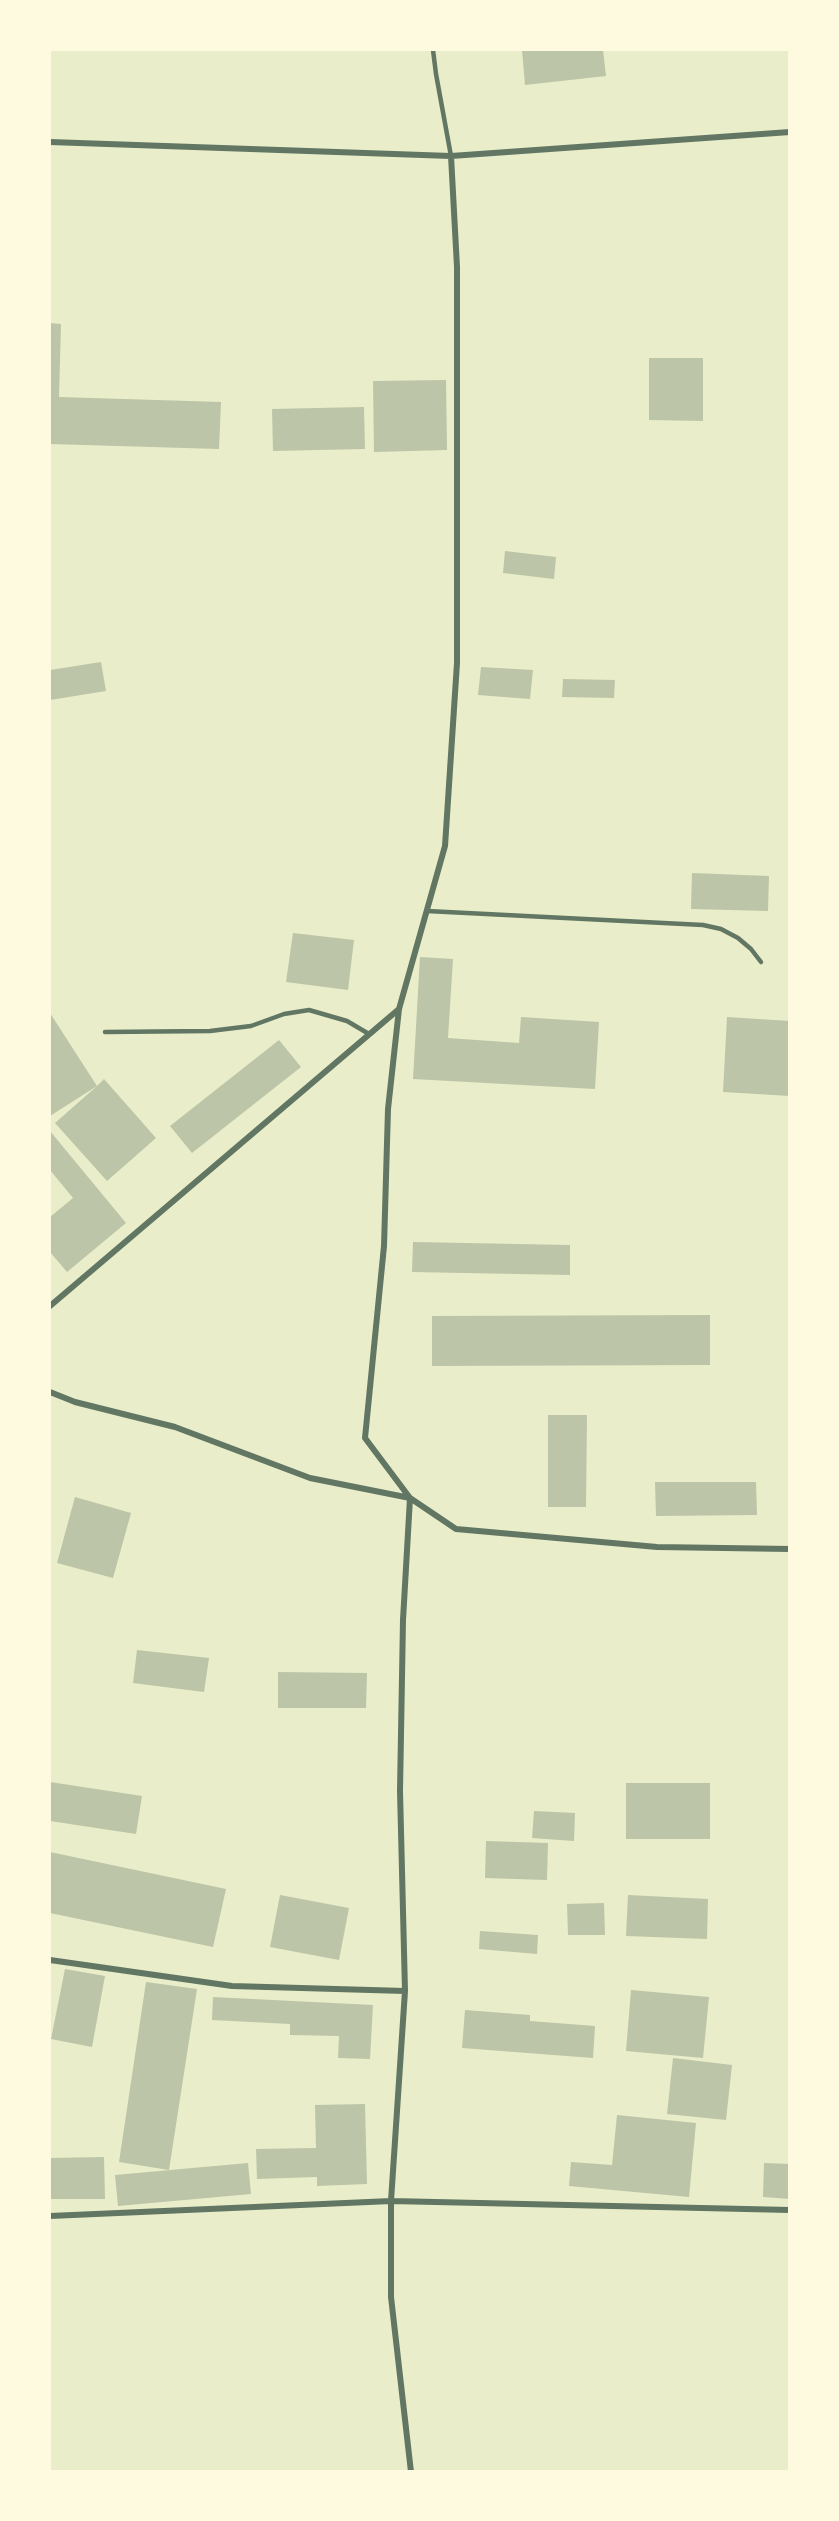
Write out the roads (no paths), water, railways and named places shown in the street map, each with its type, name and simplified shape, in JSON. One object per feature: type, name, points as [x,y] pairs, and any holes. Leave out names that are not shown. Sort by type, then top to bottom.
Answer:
[{"type":"street","points":[[50,142],[451,156],[789,132]]},
{"type":"street","points":[[451,156],[457,267],[457,663],[445,846],[399,1009],[388,1109],[384,1246],[365,1438],[410,1498],[456,1529],[657,1547],[789,1549]]},
{"type":"street","points":[[50,1306],[399,1009]]},
{"type":"street","points":[[50,1392],[75,1402],[175,1428],[310,1478],[410,1498]]},
{"type":"street","points":[[410,1498],[403,1620],[400,1791],[405,1991],[391,2201],[391,2297],[411,2472]]},
{"type":"street","points":[[50,1960],[232,1986],[405,1991]]},
{"type":"street","points":[[50,2216],[391,2201],[789,2210]]},
{"type":"lane","points":[[434,50],[436,74],[451,156]]},
{"type":"lane","points":[[427,910],[703,925],[721,929],[738,938],[760,962]]},
{"type":"lane","points":[[105,1032],[210,1031],[250,1026],[284,1014],[309,1010],[347,1021],[369,1034]]}]
